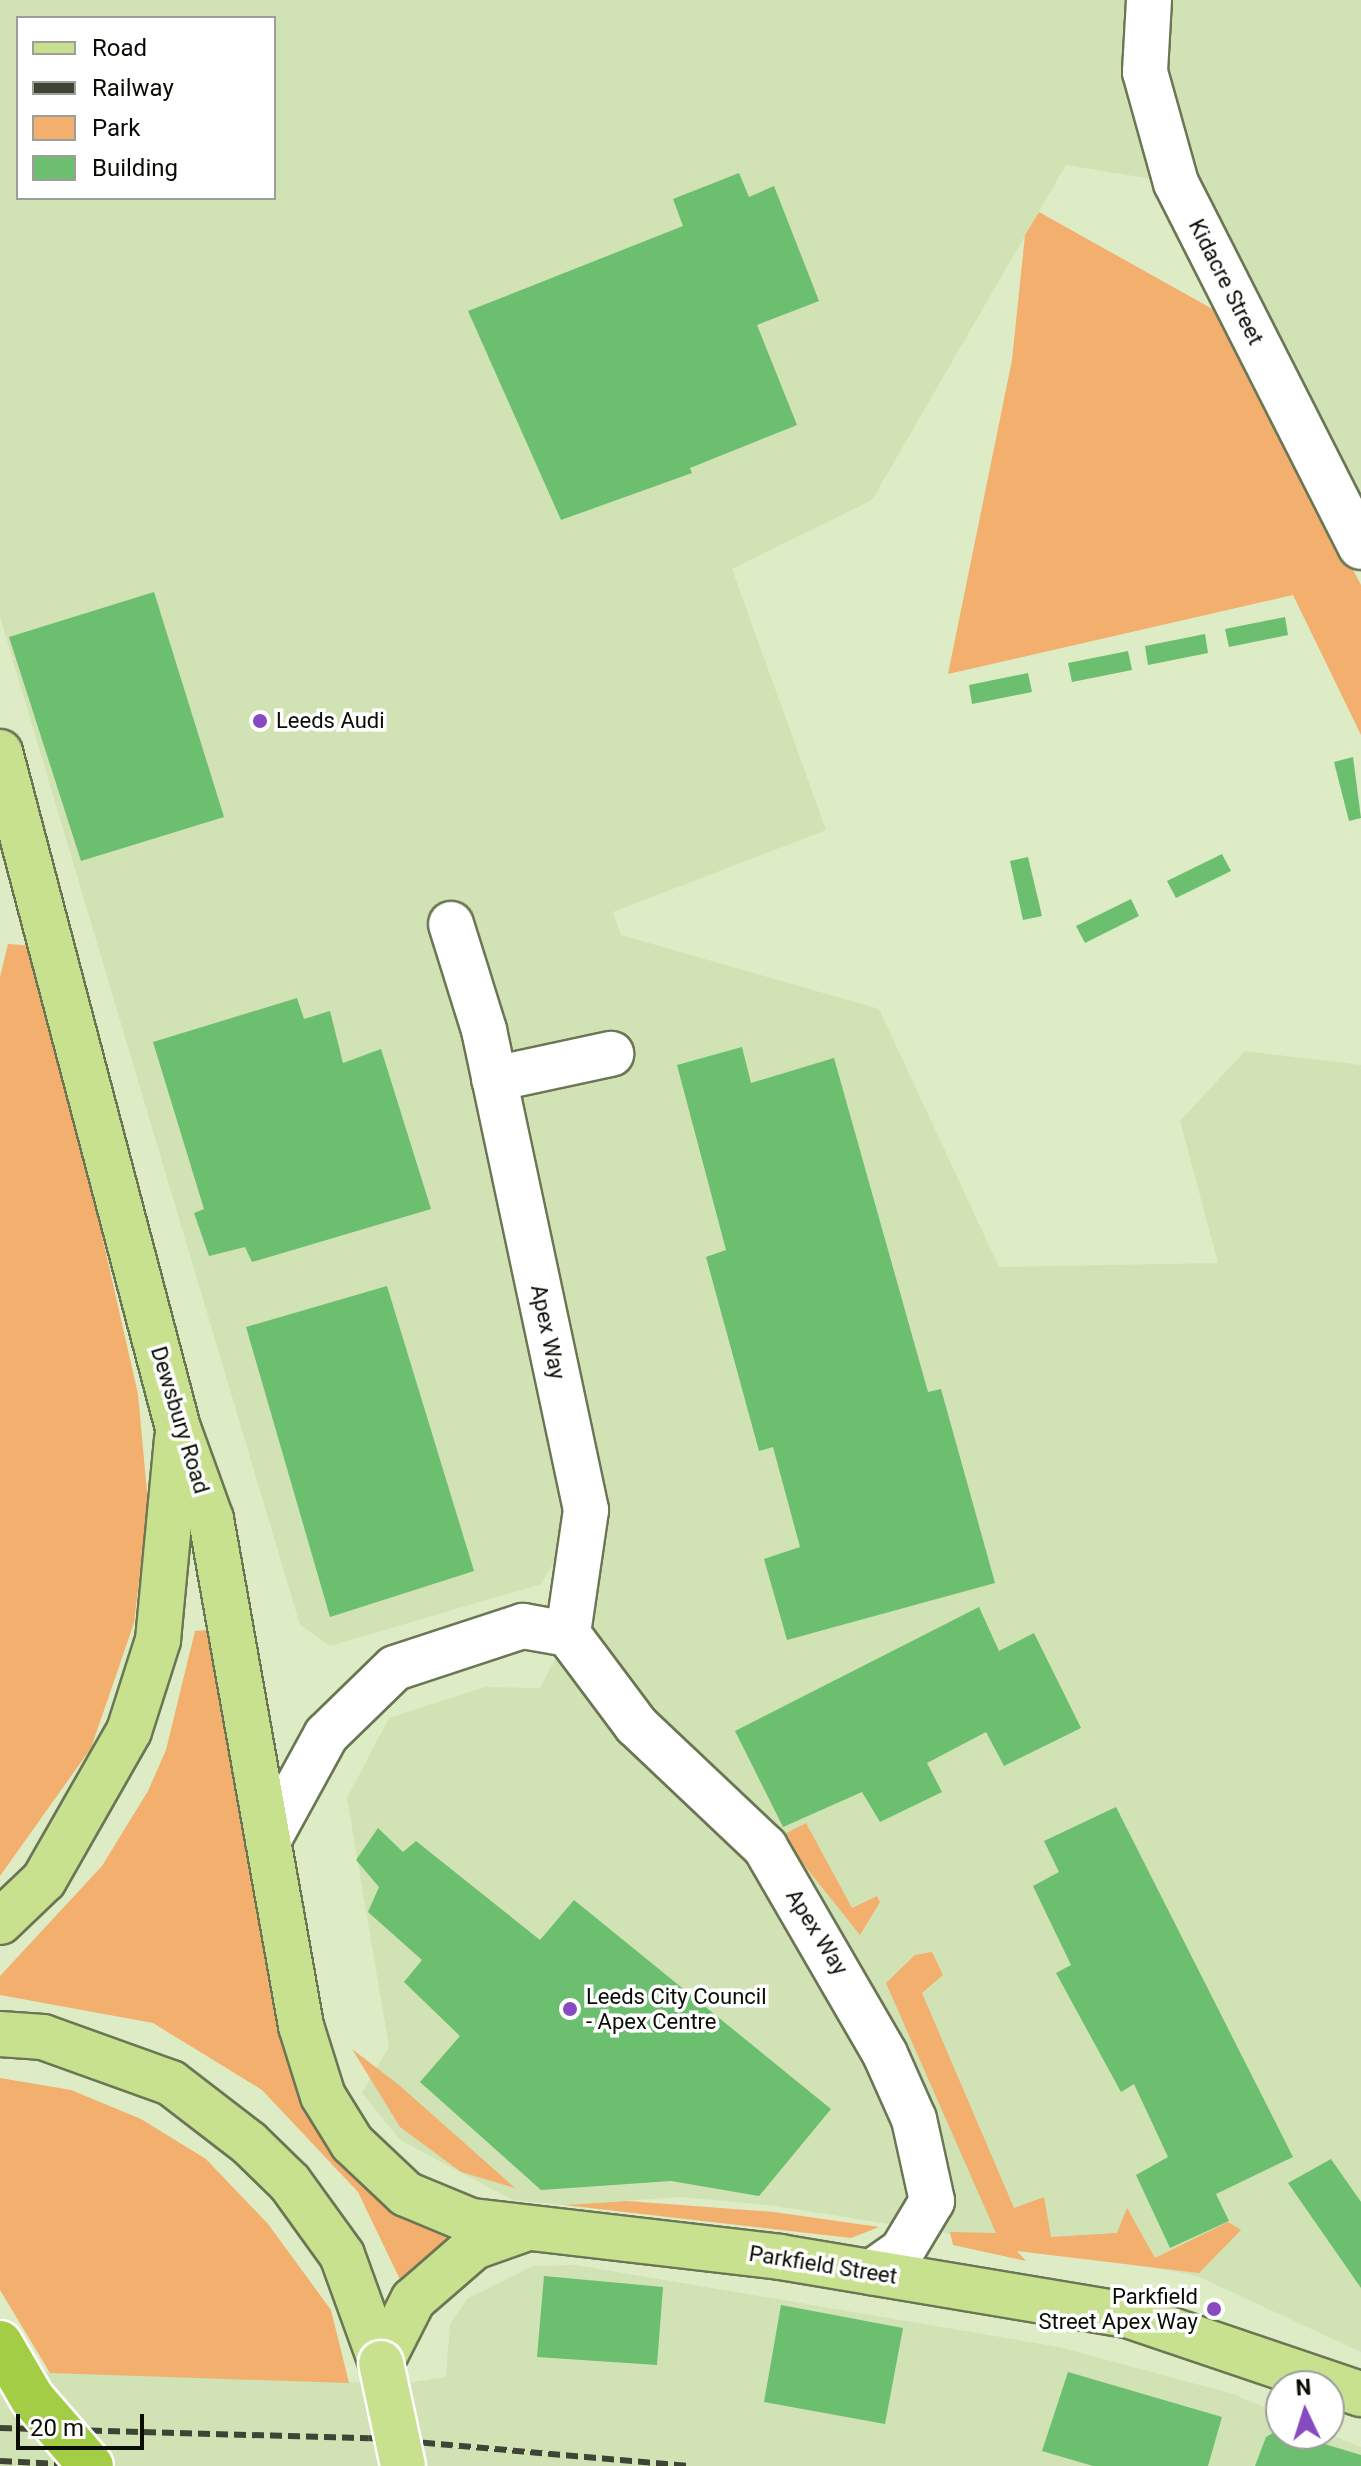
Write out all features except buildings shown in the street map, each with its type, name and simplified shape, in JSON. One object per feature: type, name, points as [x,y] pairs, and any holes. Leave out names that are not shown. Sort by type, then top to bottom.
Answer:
[{"type":"highway","points":[[0,2343],[32,2398],[91,2466]]},
{"type":"main road","name":"Dewsbury Road","points":[[0,752],[178,1428],[225,1576],[301,2026],[323,2096]]},
{"type":"main road","points":[[0,1922],[44,1880],[129,1731],[158,1640],[178,1428]]},
{"type":"main road","points":[[0,2034],[43,2037],[171,2083],[249,2143],[290,2183],[342,2255],[381,2363],[403,2466]]},
{"type":"main road","name":"Parkfield Street","points":[[323,2096],[352,2143],[406,2194],[471,2221],[872,2272],[1127,2315],[1361,2394]]},
{"type":"main road","points":[[381,2363],[413,2300],[474,2247],[528,2227]]},
{"type":"street","name":"Kidacre Street","points":[[1149,0],[1145,72],[1176,183],[1361,547]]},
{"type":"street","name":"Apex Way","points":[[451,924],[494,1079],[586,1510],[568,1634],[636,1725],[765,1847],[885,2054],[914,2119],[932,2201],[902,2251],[872,2272]]},
{"type":"street","points":[[494,1079],[611,1054]]},
{"type":"street","points":[[268,1841],[326,1735],[395,1668],[523,1626],[568,1634]]},
{"type":"shaded area","points":[[0,0],[1361,0],[1361,547],[1176,183],[1066,165],[872,500],[732,569],[826,830],[613,912],[621,935],[879,1009],[999,1267],[1218,1263],[1180,1121],[1245,1051],[1361,1065],[1361,2352],[1197,2276],[776,2206],[681,2197],[564,2205],[513,2200],[400,2140],[362,2093],[389,2047],[347,1798],[389,1718],[485,1687],[540,1688],[568,1634],[584,1512],[541,1584],[330,1646],[300,1625],[0,617]]},
{"type":"shaded area","points":[[576,2265],[1059,2347],[1233,2394],[1265,2407],[1265,2450],[1345,2450],[1345,2440],[1361,2447],[1361,2466],[0,2466],[0,2370],[400,2384],[446,2377],[450,2324],[467,2299],[533,2266]]},
{"type":"green space","points":[[1039,212],[1216,311],[1361,585],[1361,735],[1293,595],[948,674],[1012,360],[1025,235]]},
{"type":"green space","points":[[8,944],[36,946],[138,1394],[148,1503],[134,1623],[91,1748],[0,1876],[0,977]]},
{"type":"green space","points":[[207,1630],[257,1912],[302,2079],[456,2233],[404,2288],[358,2192],[262,2090],[153,2023],[0,1995],[0,1976],[102,1866],[148,1791],[166,1750],[195,1631]]},
{"type":"green space","points":[[806,1823],[852,1908],[877,1896],[880,1902],[860,1935],[781,1836]]},
{"type":"green space","points":[[932,1952],[943,1975],[922,1993],[1014,2208],[1044,2197],[1051,2237],[1117,2233],[1127,2208],[1155,2258],[1228,2222],[1241,2230],[1199,2273],[1017,2251],[1026,2261],[953,2245],[950,2232],[996,2233],[886,1983],[915,1955]]},
{"type":"green space","points":[[352,2049],[399,2085],[515,2188],[461,2172],[400,2127]]},
{"type":"green space","points":[[0,2078],[71,2090],[141,2119],[206,2159],[268,2224],[331,2310],[349,2383],[50,2373],[0,2290]]},
{"type":"green space","points":[[627,2201],[774,2212],[879,2227],[851,2238],[564,2205]]},
{"type":"railway","points":[[0,2428],[369,2438],[692,2466]]},
{"type":"railway","points":[[0,2461],[100,2466]]},
{"type":"place","name":"Leeds Audi","points":[[260,721]]},
{"type":"place","name":"Leeds City Council - Apex Centre","points":[[570,2009]]},
{"type":"place","name":"Parkfield Street Apex Way","points":[[1214,2309]]}]
